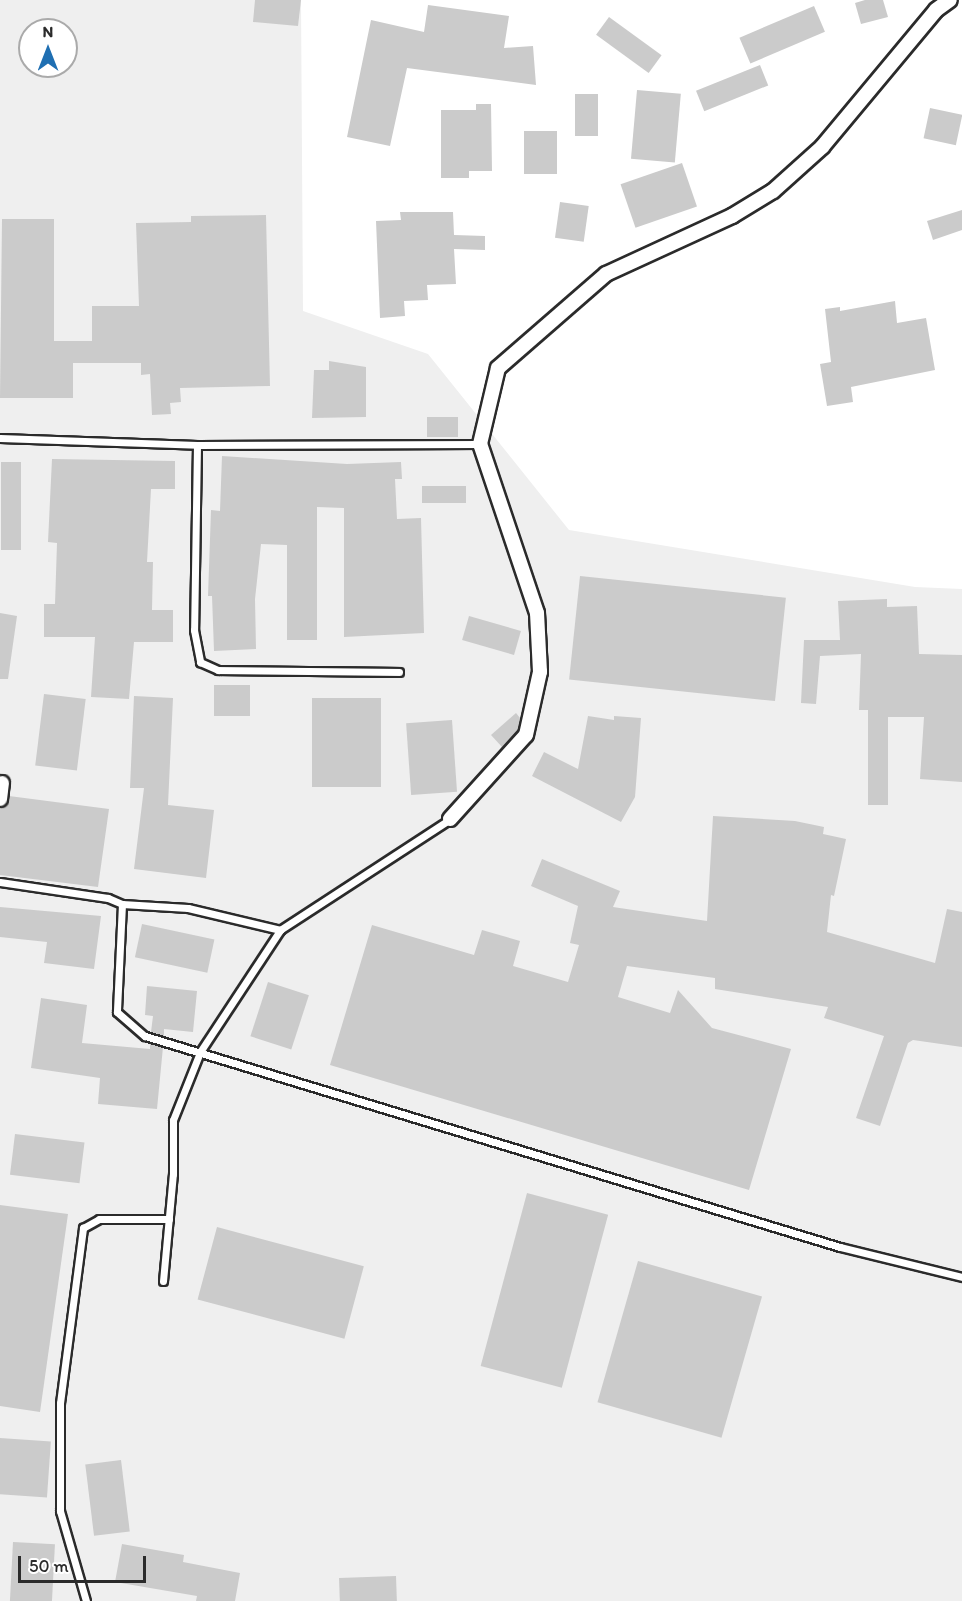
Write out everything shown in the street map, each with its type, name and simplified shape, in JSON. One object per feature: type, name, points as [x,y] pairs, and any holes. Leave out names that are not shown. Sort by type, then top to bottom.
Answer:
[{"type":"street","points":[[450,819],[526,735],[540,672],[537,613],[480,444],[498,368],[606,274],[732,216],[773,191],[822,147],[936,10],[950,0]]},
{"type":"street","points":[[0,799],[2,783]]},
{"type":"lane","points":[[0,438],[197,445],[480,444]]},
{"type":"lane","points":[[197,445],[194,630],[200,662],[218,669],[399,672]]},
{"type":"lane","points":[[163,1281],[172,1120],[200,1052],[280,930],[450,819]]},
{"type":"lane","points":[[0,882],[108,898],[122,904],[188,908],[280,930]]},
{"type":"lane","points":[[122,904],[117,1012],[145,1036],[840,1246],[962,1277]]},
{"type":"lane","points":[[86,1601],[60,1510],[60,1403],[84,1228],[99,1219],[168,1219]]},
{"type":"shaded area","points":[[0,0],[301,0],[303,311],[428,354],[569,530],[915,587],[962,589],[962,1601],[0,1601]]},
{"type":"building","points":[[255,0],[301,0],[298,26],[253,22]]},
{"type":"building","points":[[865,0],[883,0],[888,17],[861,24],[855,3]]},
{"type":"building","points":[[428,5],[509,16],[504,48],[533,46],[536,85],[407,68],[390,146],[347,137],[371,20],[424,32]]},
{"type":"building","points":[[814,6],[825,32],[750,63],[739,38]]},
{"type":"building","points":[[609,17],[662,55],[649,73],[596,35]]},
{"type":"building","points":[[760,65],[768,85],[704,111],[696,91]]},
{"type":"building","points":[[637,90],[681,94],[675,163],[631,159]]},
{"type":"building","points":[[575,94],[598,94],[598,136],[575,136]]},
{"type":"building","points":[[476,104],[491,104],[492,171],[469,171],[469,178],[441,178],[441,110],[476,110]]},
{"type":"building","points":[[930,108],[962,115],[956,145],[924,138]]},
{"type":"building","points":[[524,131],[557,131],[557,174],[524,174]]},
{"type":"building","points":[[682,163],[697,206],[636,228],[621,184]]},
{"type":"building","points":[[560,202],[589,206],[584,242],[555,238]]},
{"type":"building","points":[[962,210],[962,230],[933,240],[927,221]]},
{"type":"building","points":[[400,212],[453,212],[454,235],[485,236],[485,250],[454,249],[456,284],[427,285],[428,300],[404,301],[405,316],[380,318],[376,221],[401,220]]},
{"type":"building","points":[[266,215],[270,386],[180,388],[181,402],[170,403],[171,414],[152,415],[150,374],[141,375],[141,363],[73,363],[73,398],[0,398],[2,219],[54,219],[54,341],[92,341],[92,306],[139,306],[136,223],[191,222],[191,216]]},
{"type":"building","points":[[895,301],[897,323],[926,318],[935,370],[851,387],[853,402],[827,406],[820,364],[831,362],[825,309],[840,307],[840,311]]},
{"type":"building","points":[[329,361],[366,367],[366,417],[312,418],[314,370],[329,370]]},
{"type":"building","points":[[427,417],[458,417],[458,437],[427,437]]},
{"type":"building","points":[[222,456],[347,464],[401,462],[402,479],[395,479],[397,519],[421,518],[424,633],[344,637],[344,508],[317,507],[317,640],[287,640],[287,545],[261,544],[255,599],[256,649],[214,651],[212,596],[208,596],[211,510],[220,511]]},
{"type":"building","points":[[52,459],[175,461],[175,489],[151,489],[147,562],[153,562],[152,610],[173,610],[173,642],[134,642],[129,699],[91,697],[95,637],[44,637],[44,604],[55,604],[57,543],[48,542]]},
{"type":"building","points":[[1,462],[21,462],[21,550],[1,550]]},
{"type":"building","points":[[422,486],[466,486],[466,503],[422,503]]},
{"type":"building","points":[[580,576],[786,598],[775,701],[569,679]]},
{"type":"building","points":[[887,599],[887,607],[917,606],[919,654],[962,655],[962,782],[920,779],[924,717],[888,717],[888,805],[868,805],[868,710],[859,710],[861,654],[820,656],[816,704],[801,703],[804,640],[840,640],[838,601]]},
{"type":"building","points":[[0,613],[17,616],[8,679],[0,679]]},
{"type":"building","points":[[469,616],[521,631],[514,655],[462,640]]},
{"type":"building","points":[[214,685],[250,685],[250,716],[214,716]]},
{"type":"building","points":[[44,694],[86,699],[77,771],[35,765]]},
{"type":"building","points":[[134,696],[173,698],[168,805],[214,810],[206,878],[134,869],[144,788],[130,788]]},
{"type":"building","points":[[312,698],[381,698],[381,787],[312,787]]},
{"type":"building","points":[[516,713],[520,718],[518,731],[502,747],[491,735]]},
{"type":"building","points":[[588,716],[614,720],[614,716],[641,718],[635,797],[621,822],[532,776],[544,752],[578,769]]},
{"type":"building","points":[[452,720],[457,792],[411,795],[406,723]]},
{"type":"building","points":[[9,796],[109,809],[98,887],[0,875],[0,808],[7,805]]},
{"type":"building","points":[[713,816],[795,821],[824,827],[823,834],[846,839],[834,896],[831,895],[827,932],[935,963],[947,909],[962,912],[962,1047],[913,1040],[908,1043],[880,1126],[856,1118],[884,1036],[824,1018],[828,1007],[715,989],[715,978],[627,966],[618,997],[670,1013],[678,990],[712,1028],[791,1049],[749,1190],[330,1065],[372,925],[474,955],[482,930],[520,941],[513,966],[568,982],[579,945],[570,943],[578,906],[531,886],[542,859],[620,891],[613,907],[707,921]]},
{"type":"building","points":[[0,907],[101,916],[94,969],[44,963],[47,942],[0,937]]},
{"type":"building","points":[[142,924],[214,939],[207,973],[135,957]]},
{"type":"building","points":[[268,982],[309,995],[291,1049],[250,1036]]},
{"type":"building","points":[[147,986],[197,991],[193,1032],[164,1029],[164,1036],[151,1032],[153,1016],[145,1015]]},
{"type":"building","points":[[41,998],[87,1005],[82,1043],[150,1049],[150,1043],[163,1047],[157,1109],[98,1104],[100,1078],[31,1068]]},
{"type":"building","points":[[15,1134],[84,1143],[79,1183],[10,1175]]},
{"type":"building","points":[[527,1193],[608,1215],[562,1388],[481,1366]]},
{"type":"building","points":[[0,1205],[68,1214],[40,1412],[0,1406]]},
{"type":"building","points":[[217,1227],[364,1266],[344,1339],[198,1299]]},
{"type":"building","points":[[638,1261],[762,1297],[721,1438],[597,1402]]},
{"type":"building","points":[[0,1438],[51,1442],[47,1497],[0,1494]]},
{"type":"building","points":[[121,1460],[130,1531],[94,1536],[85,1464]]},
{"type":"building","points":[[13,1542],[55,1544],[52,1601],[10,1601]]},
{"type":"building","points":[[122,1544],[184,1555],[183,1562],[240,1573],[235,1601],[196,1601],[197,1596],[115,1582]]},
{"type":"building","points":[[396,1576],[397,1601],[340,1601],[339,1578]]}]
